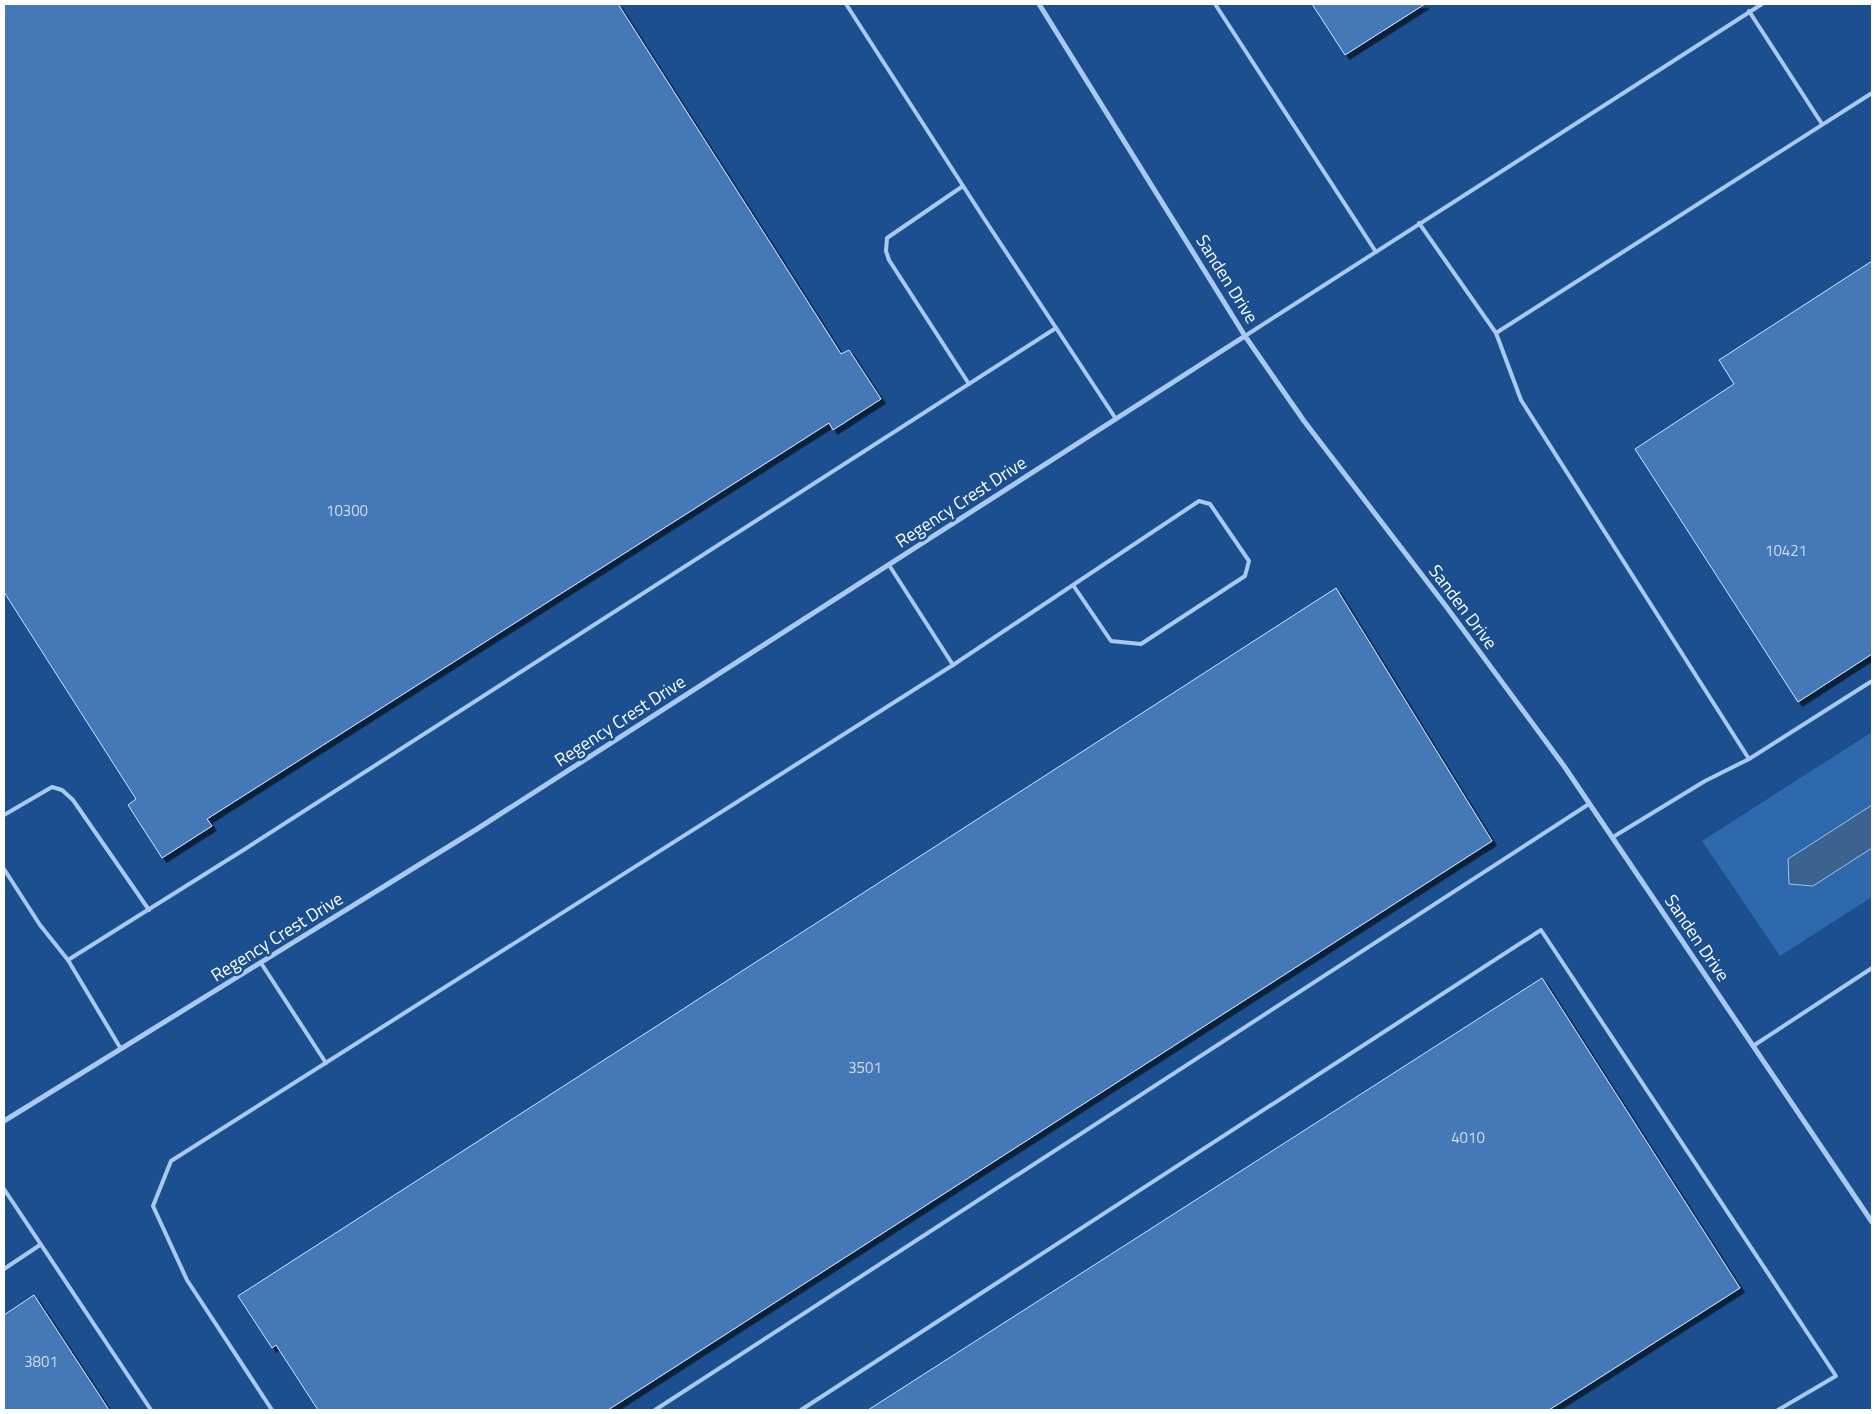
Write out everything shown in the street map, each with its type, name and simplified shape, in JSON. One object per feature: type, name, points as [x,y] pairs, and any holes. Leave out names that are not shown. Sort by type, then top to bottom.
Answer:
[{"type":"street","name":"Sanden Drive","points":[[1039,4],[1245,336],[1304,421],[1445,605],[1564,766],[1872,1222]]},
{"type":"street","name":"Regency Crest Drive","points":[[4,1121],[478,829],[1245,336]]},
{"type":"lane","points":[[846,4],[1116,419]]},
{"type":"lane","points":[[1215,4],[1376,252]]},
{"type":"lane","points":[[1245,336],[1762,4]]},
{"type":"lane","points":[[1750,12],[1822,124]]},
{"type":"lane","points":[[1496,333],[1872,93]]},
{"type":"lane","points":[[963,186],[888,238],[886,251],[889,260],[969,384]]},
{"type":"lane","points":[[1419,223],[1496,333],[1521,400],[1749,759]]},
{"type":"lane","points":[[68,960],[149,910],[1056,328]]},
{"type":"lane","points":[[272,1410],[187,1280],[153,1206],[171,1161],[954,665],[1199,501],[1210,504],[1248,561],[1245,576],[1141,644],[1111,642],[1074,585]]},
{"type":"lane","points":[[889,565],[954,665]]},
{"type":"lane","points":[[1613,837],[1705,781],[1749,759],[1872,681]]},
{"type":"lane","points":[[4,816],[52,786],[62,790],[73,800],[149,910]]},
{"type":"lane","points":[[655,1410],[1589,804]]},
{"type":"lane","points":[[4,869],[40,925],[68,960],[121,1050]]},
{"type":"lane","points":[[801,1410],[1540,930],[1836,1376],[1778,1410]]},
{"type":"lane","points":[[260,963],[326,1062]]},
{"type":"lane","points":[[1753,1046],[1871,969],[1872,975]]},
{"type":"lane","points":[[4,1189],[151,1410]]},
{"type":"lane","points":[[4,1268],[40,1245]]},
{"type":"shaded area","points":[[1872,732],[1872,897],[1780,956],[1702,841]]},
{"type":"shaded area","points":[[1872,805],[1872,848],[1813,886],[1789,884],[1788,859]]},
{"type":"building","points":[[4,4],[618,4],[841,354],[849,350],[881,399],[833,430],[829,423],[207,819],[212,826],[162,858],[128,805],[136,799],[4,592]]},
{"type":"building","points":[[1312,4],[1425,4],[1345,55]]},
{"type":"building","points":[[1872,261],[1872,654],[1798,702],[1635,449],[1734,384],[1719,360]]},
{"type":"building","points":[[1336,588],[1492,841],[608,1410],[318,1410],[276,1345],[272,1348],[238,1296]]},
{"type":"building","points":[[1542,978],[1740,1288],[1549,1410],[868,1410]]},
{"type":"building","points":[[34,1295],[109,1410],[4,1410],[4,1315]]}]
